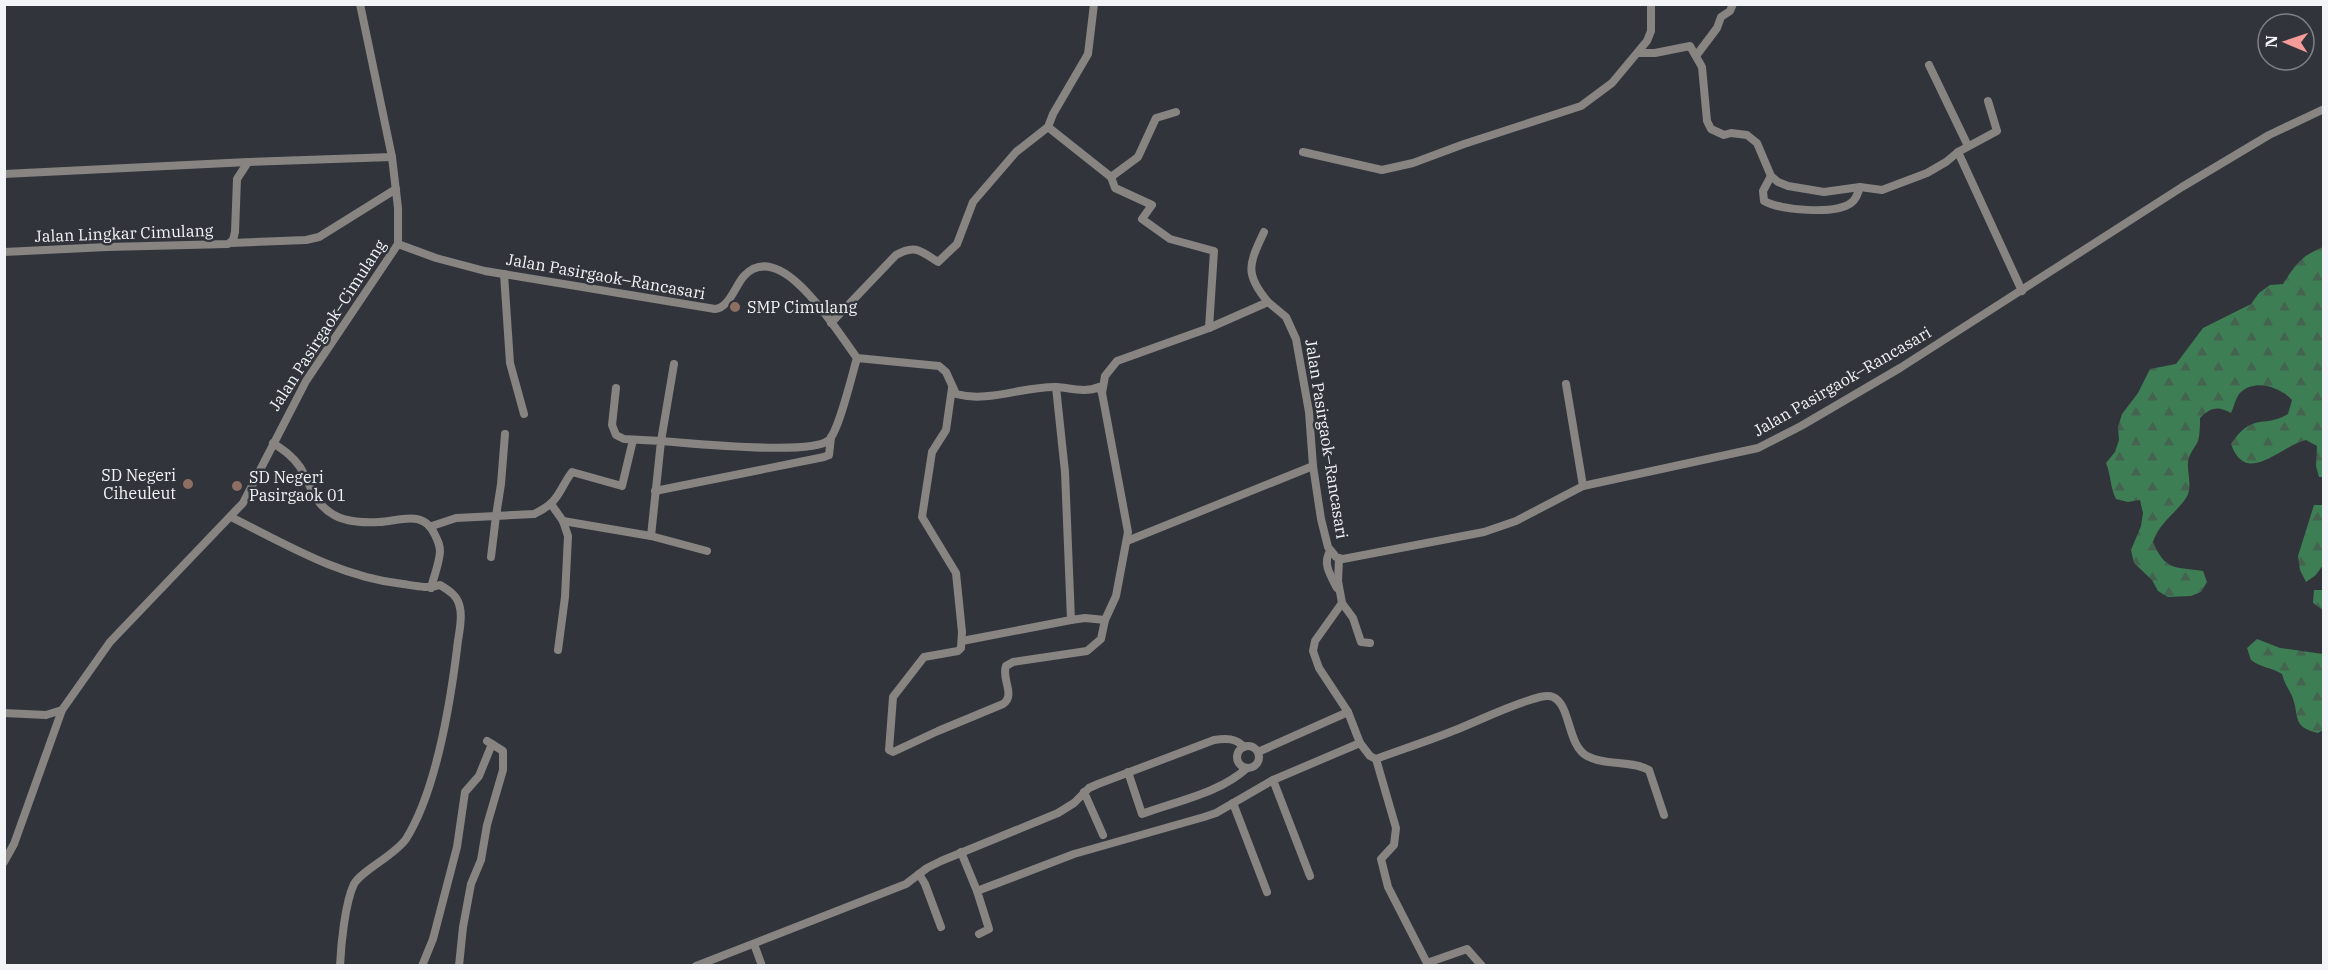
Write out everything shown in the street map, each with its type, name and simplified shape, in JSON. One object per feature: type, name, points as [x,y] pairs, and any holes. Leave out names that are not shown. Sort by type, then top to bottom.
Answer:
[{"type":"street","name":"Jalan Pasirgaok–Cimulang","points":[[4,862],[14,844],[62,710],[110,642],[243,503],[306,381],[398,244],[392,157],[360,4]]},
{"type":"street","points":[[831,323],[896,255],[908,249],[919,250],[939,262],[957,244],[973,202],[1016,152],[1048,127],[1053,114],[1088,54],[1094,4]]},
{"type":"street","points":[[1303,152],[1382,170],[1413,163],[1581,106],[1612,83],[1639,53],[1650,36],[1651,4]]},
{"type":"street","points":[[1696,56],[1717,28],[1721,17],[1730,12],[1733,4]]},
{"type":"street","points":[[1639,53],[1655,53],[1690,46],[1702,67],[1707,121],[1712,129],[1724,135],[1741,133],[1757,143],[1772,176],[1778,182],[1824,192],[1860,187],[1886,189],[1927,173],[1958,152],[1997,131],[1988,101]]},
{"type":"street","points":[[1929,65],[1968,146]]},
{"type":"street","name":"Jalan Pasirgaok–Rancasari","points":[[1264,232],[1252,257],[1251,271],[1257,289],[1286,317],[1296,339],[1326,542],[1330,551],[1339,559],[1484,532],[1516,520],[1583,486],[1758,448],[1801,426],[1900,368],[2191,181],[2269,135],[2324,109]]},
{"type":"street","points":[[1111,177],[1138,158],[1156,118],[1176,112]]},
{"type":"street","points":[[1048,127],[1111,177],[1114,188],[1152,205],[1142,219],[1170,239],[1214,251],[1209,327]]},
{"type":"street","points":[[1958,152],[2022,291]]},
{"type":"street","points":[[4,174],[392,157]]},
{"type":"street","name":"Jalan Lingkar Cimulang","points":[[4,252],[231,243],[235,232],[238,176],[248,162]]},
{"type":"street","points":[[1772,176],[1763,191],[1764,201],[1771,205],[1824,210],[1847,206],[1855,200],[1860,187]]},
{"type":"street","points":[[231,243],[306,240],[319,237],[396,189]]},
{"type":"street","name":"Jalan Pasirgaok–Rancasari","points":[[398,244],[436,258],[504,274],[715,309],[723,306],[749,271],[767,266],[784,272],[799,285],[857,358]]},
{"type":"street","points":[[504,274],[510,363],[524,414]]},
{"type":"street","points":[[1102,393],[1105,376],[1117,361],[1209,327],[1268,302]]},
{"type":"street","points":[[656,491],[829,455],[831,438],[857,358],[939,366],[946,372],[957,394],[978,397],[1028,389],[1056,387],[1089,390],[1099,387],[1125,508],[1127,541],[1116,596],[1105,620],[1101,639],[1087,651],[1013,662],[1006,666],[1004,677],[1010,695],[1003,704],[890,752],[888,746],[894,696],[923,658],[959,650],[962,641],[956,573],[922,517],[932,452],[946,430],[952,388]]},
{"type":"street","points":[[651,536],[661,441],[674,364]]},
{"type":"street","points":[[1566,384],[1583,486]]},
{"type":"street","points":[[1056,387],[1065,472],[1071,620]]},
{"type":"street","points":[[616,388],[613,430],[620,438],[775,447],[819,445],[831,438]]},
{"type":"street","points":[[491,557],[501,484],[504,434]]},
{"type":"street","points":[[432,526],[456,518],[534,514],[551,504],[572,472],[623,486],[633,440]]},
{"type":"street","points":[[273,443],[291,455],[301,468],[308,486],[321,505],[335,516],[380,522],[410,518],[422,520],[432,526],[440,551],[431,588]]},
{"type":"street","points":[[1127,541],[1313,466]]},
{"type":"street","points":[[551,504],[567,530],[568,543],[558,650]]},
{"type":"street","points":[[231,517],[327,565],[346,572],[382,582],[431,588],[440,585],[452,592],[461,611],[451,694],[441,740],[419,813],[398,849],[359,879],[354,886],[342,936],[340,966]]},
{"type":"street","points":[[563,521],[651,536],[707,551]]},
{"type":"street","points":[[1330,551],[1326,564],[1341,599],[1353,618],[1361,643],[1370,643]]},
{"type":"street","points":[[1339,559],[1341,599],[1315,641],[1313,651],[1319,668],[1348,712],[1360,743],[1370,756],[1376,759],[1512,707],[1551,696],[1558,701],[1575,743],[1584,754],[1598,760],[1634,765],[1649,770],[1653,776],[1664,815]]},
{"type":"street","points":[[962,641],[1071,620],[1085,618],[1105,620]]},
{"type":"street","points":[[4,713],[46,715],[62,710]]},
{"type":"street","points":[[1258,752],[1348,712]]},
{"type":"street","points":[[696,966],[712,963],[906,884],[940,861],[1058,813],[1074,803],[1084,792],[1128,772],[1214,740],[1225,738],[1238,740],[1244,747]]},
{"type":"street","points":[[422,966],[433,939],[457,847],[465,792],[479,776],[489,743],[503,751],[503,770],[487,825],[481,860],[471,884],[459,966]]},
{"type":"street","points":[[977,891],[1081,852],[1204,818],[1273,780],[1360,743]]},
{"type":"street","points":[[1244,747],[1252,747],[1258,752],[1258,762],[1254,767],[1241,766],[1238,759],[1239,752],[1244,747]]},
{"type":"street","points":[[1376,759],[1396,828],[1394,845],[1381,859],[1388,887],[1427,963],[1467,949],[1482,966]]},
{"type":"street","points":[[1128,772],[1143,814],[1218,787],[1236,778],[1247,768]]},
{"type":"street","points":[[1273,780],[1311,876]]},
{"type":"street","points":[[1084,792],[1103,835]]},
{"type":"street","points":[[1233,803],[1267,892]]},
{"type":"street","points":[[961,852],[989,929],[979,934]]},
{"type":"street","points":[[919,874],[941,927]]},
{"type":"street","points":[[754,944],[762,966]]},
{"type":"green space","points":[[2323,247],[2323,477],[2319,477],[2316,466],[2317,446],[2306,440],[2254,463],[2245,462],[2237,456],[2231,444],[2252,424],[2288,414],[2292,400],[2282,392],[2268,386],[2254,386],[2239,394],[2231,413],[2215,409],[2204,414],[2200,418],[2198,441],[2189,459],[2188,494],[2159,529],[2153,542],[2167,563],[2178,568],[2203,571],[2207,582],[2201,592],[2191,596],[2168,597],[2158,591],[2152,580],[2134,563],[2131,550],[2141,526],[2143,513],[2140,500],[2128,502],[2116,499],[2106,463],[2115,452],[2119,440],[2118,427],[2122,414],[2138,393],[2150,369],[2176,364],[2203,328],[2251,304],[2259,293],[2270,285],[2283,284],[2300,261]]},
{"type":"green space","points":[[2314,505],[2323,505],[2323,565],[2316,575],[2306,582],[2300,570],[2298,556]]},
{"type":"green space","points":[[2314,590],[2323,590],[2323,610],[2313,603]]},
{"type":"green space","points":[[2257,639],[2280,648],[2323,654],[2323,730],[2318,733],[2304,728],[2298,720],[2292,696],[2282,674],[2251,660],[2247,648]]},
{"type":"place","name":"SMP Cimulang","points":[[735,307]]},
{"type":"place","name":"SD Negeri Ciheuleut","points":[[188,484]]},
{"type":"place","name":"SD Negeri Pasirgaok 01","points":[[237,486]]}]
